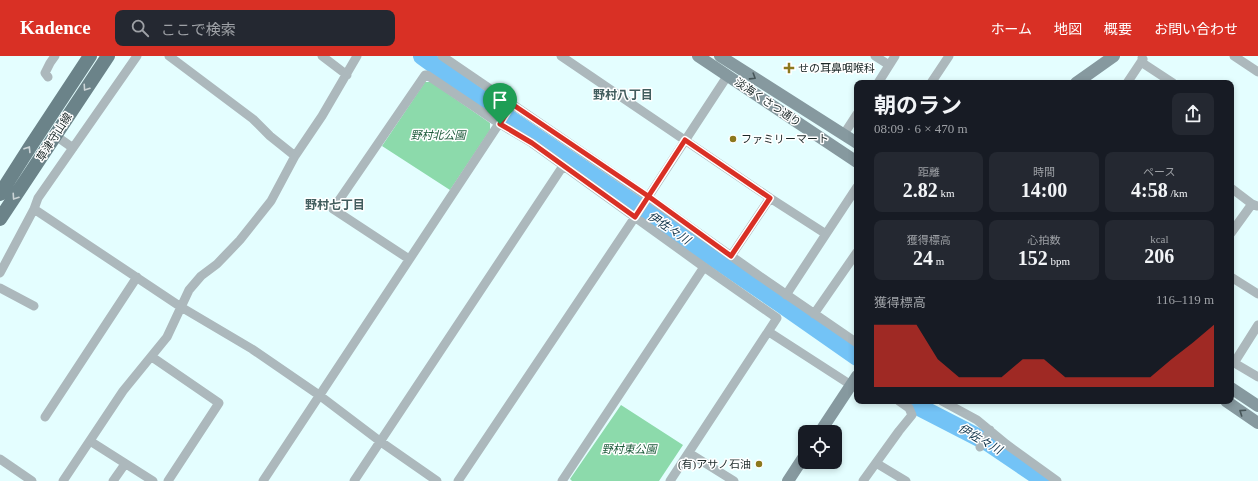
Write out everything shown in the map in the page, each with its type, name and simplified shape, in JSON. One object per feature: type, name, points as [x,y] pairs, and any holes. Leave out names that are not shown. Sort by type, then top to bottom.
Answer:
[{"type":"main road","name":"草津守山線","points":[[0,194],[90,56]]},
{"type":"main road","name":"草津守山線","points":[[0,219],[108,56]]},
{"type":"street","points":[[48,76],[45,73],[55,56]]},
{"type":"street","points":[[0,273],[34,209],[38,198],[137,56]]},
{"type":"street","points":[[169,56],[253,119],[270,136],[295,156]]},
{"type":"street","points":[[322,56],[347,75]]},
{"type":"street","points":[[63,481],[123,391],[167,337],[189,290],[201,276],[217,264],[240,240],[271,201],[295,156],[322,116],[357,56]]},
{"type":"street","points":[[442,56],[648,196],[854,342]]},
{"type":"street","points":[[561,56],[770,198],[826,234]]},
{"type":"street","name":"淡海くさつ通り","points":[[698,56],[710,60],[728,75],[854,160]]},
{"type":"street","name":"淡海くさつ通り","points":[[720,56],[854,141]]},
{"type":"street","points":[[875,56],[890,65]]},
{"type":"street","points":[[880,80],[895,56]]},
{"type":"street","points":[[933,80],[949,56]]},
{"type":"street","points":[[1080,80],[1114,56]]},
{"type":"street","points":[[1234,56],[1258,72]]},
{"type":"street","points":[[1129,80],[1141,59],[1169,80]]},
{"type":"street","points":[[409,259],[332,209],[425,75],[427,75],[532,143],[704,267],[778,318],[670,481]]},
{"type":"street","points":[[458,481],[728,75]]},
{"type":"street","points":[[263,481],[512,104]]},
{"type":"street","points":[[844,134],[854,119]]},
{"type":"street","points":[[56,136],[73,148]]},
{"type":"street","points":[[354,481],[563,166]]},
{"type":"street","points":[[1234,190],[1255,205],[1234,230]]},
{"type":"street","points":[[786,295],[854,192]]},
{"type":"street","points":[[731,256],[770,198]]},
{"type":"street","points":[[34,209],[181,307],[252,349],[319,395],[380,442],[437,481]]},
{"type":"street","points":[[814,314],[854,256]]},
{"type":"street","points":[[562,481],[704,267]]},
{"type":"street","points":[[45,417],[137,277]]},
{"type":"street","points":[[1234,279],[1258,294]]},
{"type":"street","points":[[0,288],[34,306]]},
{"type":"street","points":[[1234,361],[1258,327]]},
{"type":"street","points":[[769,332],[854,381],[825,425]]},
{"type":"street","points":[[152,357],[219,403],[168,481]]},
{"type":"street","points":[[1234,363],[1258,377]]},
{"type":"street","points":[[1234,390],[1258,406]]},
{"type":"street","points":[[863,481],[912,415],[909,408],[903,404]]},
{"type":"street","points":[[948,404],[977,420],[1006,444],[1057,481]]},
{"type":"street","points":[[1231,404],[1258,422]]},
{"type":"street","points":[[980,447],[990,430]]},
{"type":"street","points":[[90,441],[153,481]]},
{"type":"street","points":[[689,453],[734,481]]},
{"type":"street","points":[[0,459],[32,481]]},
{"type":"street","points":[[876,463],[906,481]]},
{"type":"street","points":[[113,481],[126,464]]},
{"type":"street","points":[[788,481],[798,466]]},
{"type":"green space","name":"野村北公園","points":[[425,82],[431,82],[490,123],[490,130],[450,190],[382,146]]},
{"type":"green space","name":"野村東公園","points":[[621,405],[683,445],[659,481],[572,481],[570,479]]},
{"type":"waterway","name":"伊佐々川","points":[[422,56],[498,111],[854,355]]},
{"type":"waterway","name":"伊佐々川","points":[[916,404],[921,408],[989,443],[1045,481]]},
{"type":"place","name":"せの耳鼻咽喉科","points":[[789,68]]},
{"type":"place","name":"ファミリーマート","points":[[733,139]]},
{"type":"place","name":"(有)アサノ石油","points":[[759,464]]},
{"type":"district","name":"野村八丁目","points":[[623,95]]},
{"type":"district","name":"野村七丁目","points":[[335,205]]},
{"type":"route","points":[[500,124],[501,120],[512,104],[648,196],[731,256],[770,198],[685,140],[648,196],[635,217],[532,143],[500,124]]}]
